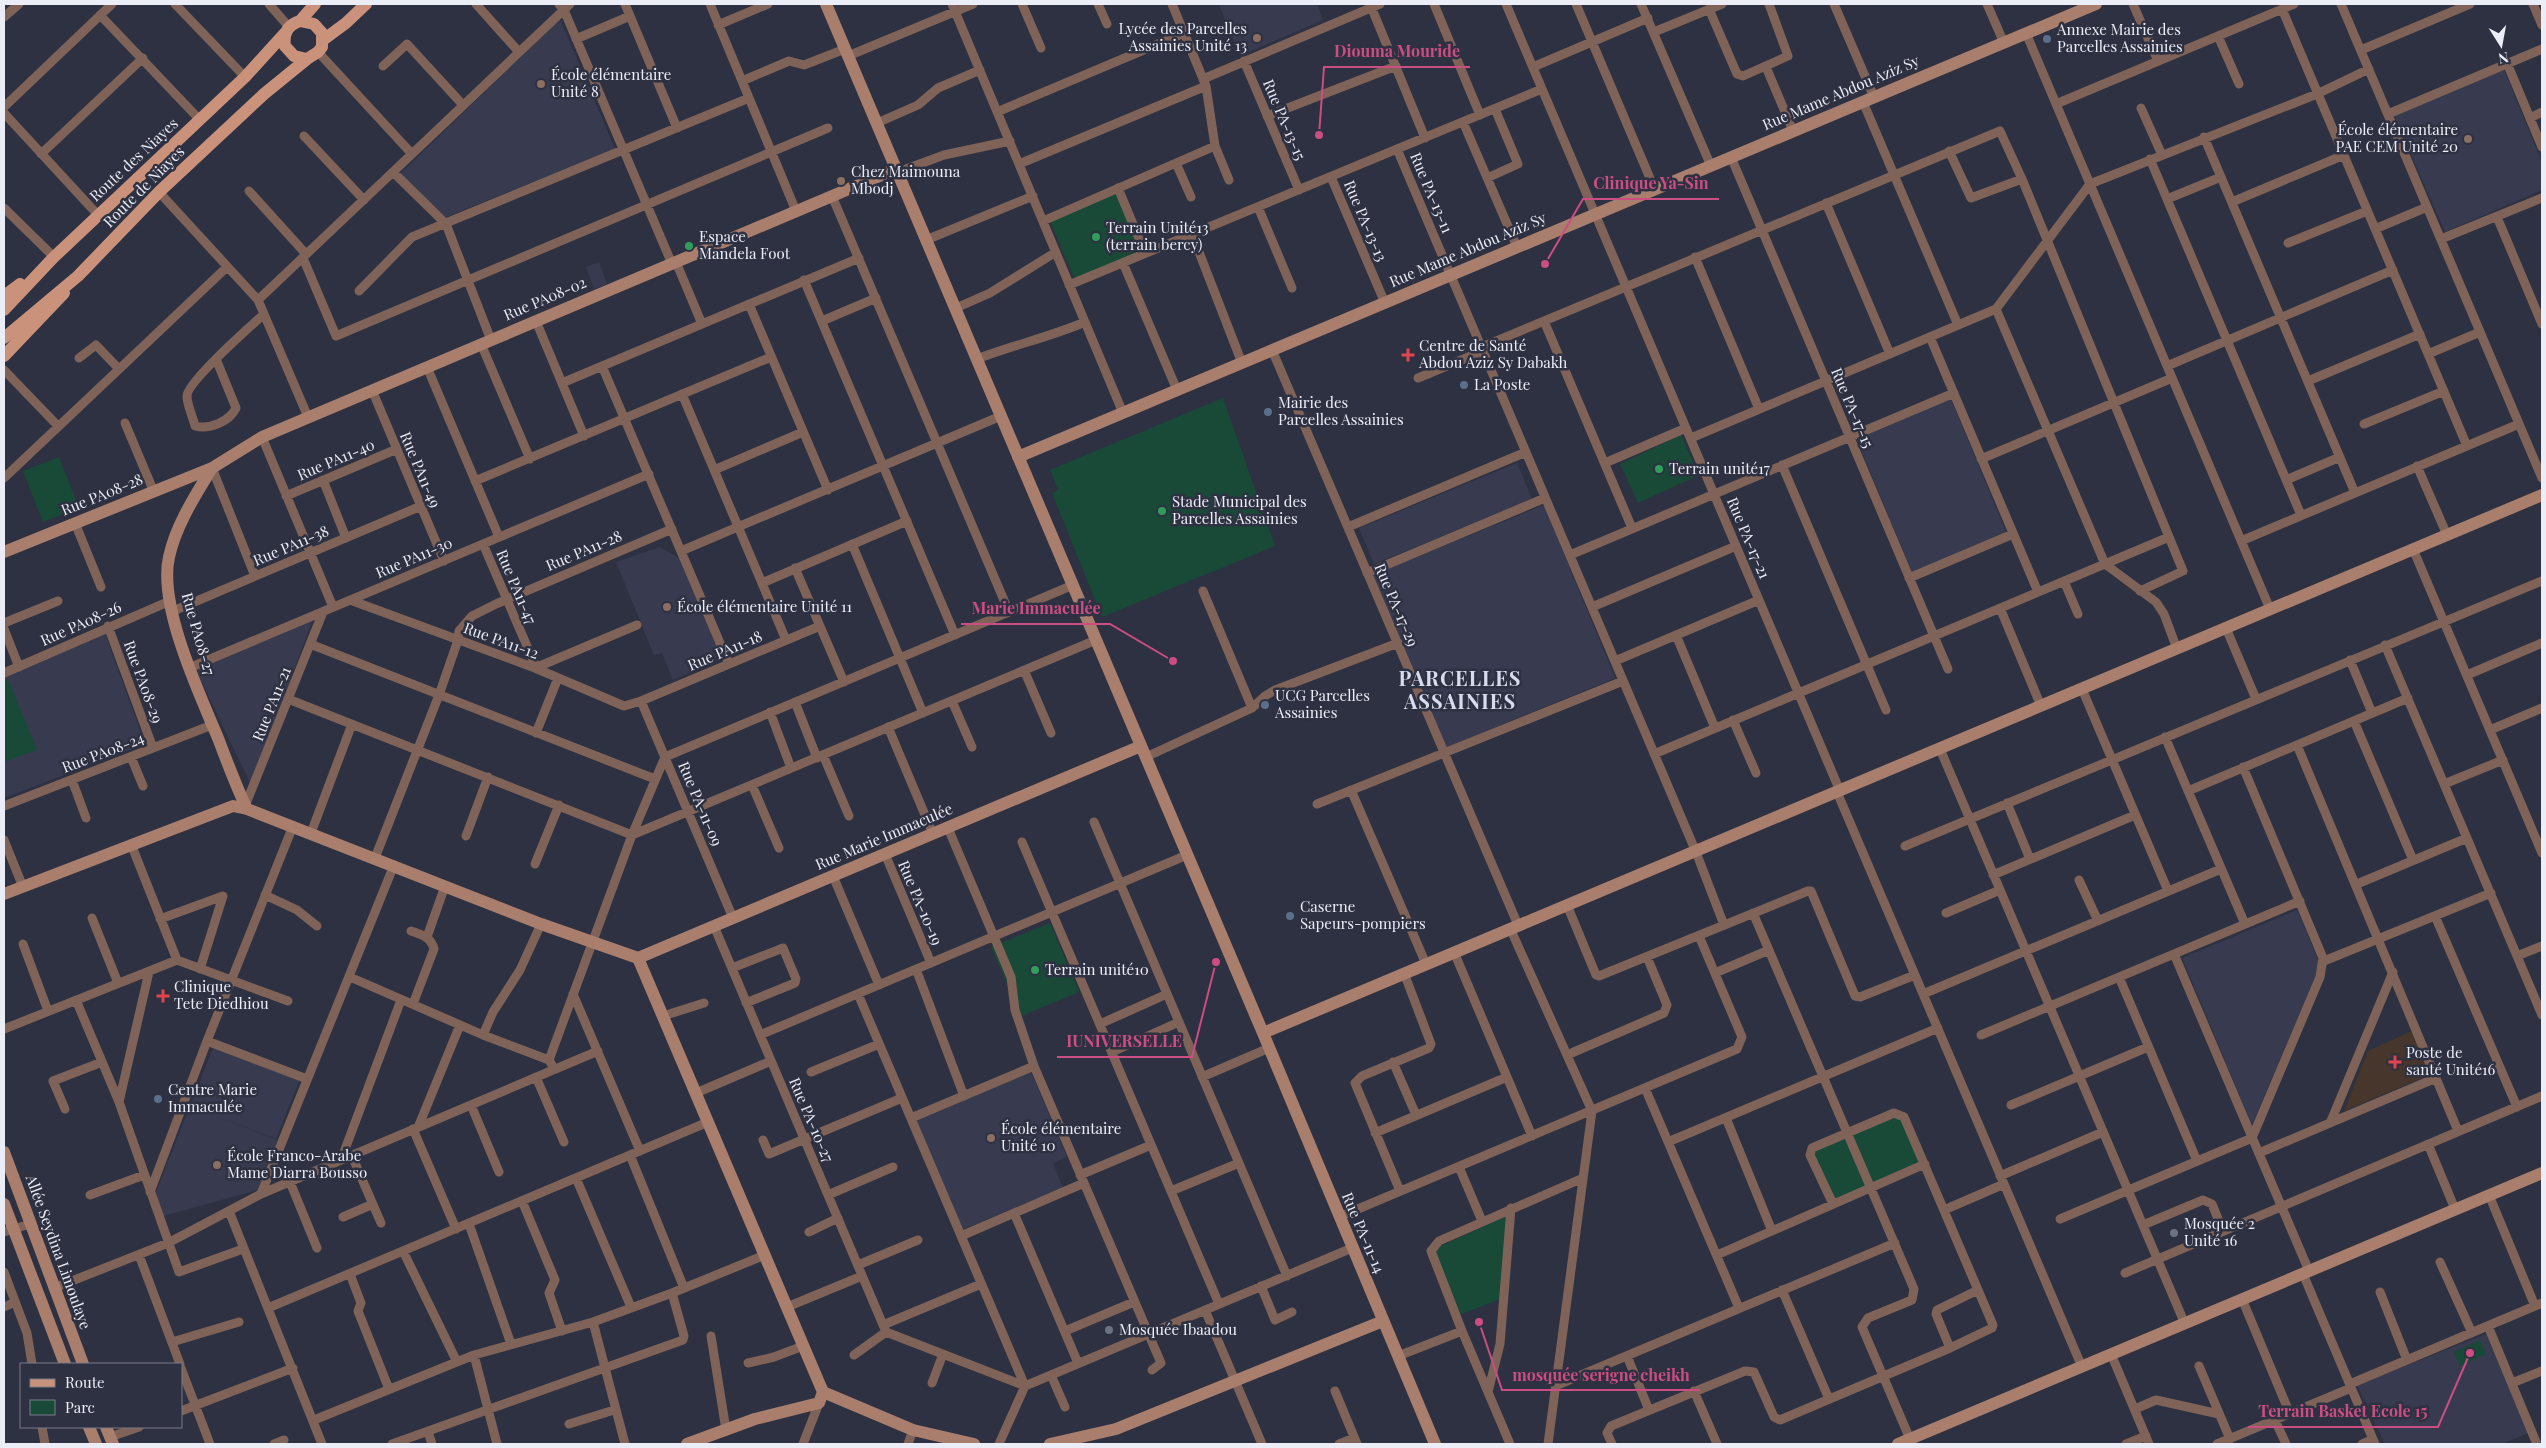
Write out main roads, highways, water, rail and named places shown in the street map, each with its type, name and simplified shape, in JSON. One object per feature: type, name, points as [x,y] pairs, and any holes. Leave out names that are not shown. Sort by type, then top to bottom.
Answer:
[{"type":"main road","points":[[306,59],[300,59],[289,53],[285,46],[287,30],[300,21],[315,4]]},
{"type":"main road","points":[[300,21],[314,24],[322,33],[323,40],[346,23],[366,4]]},
{"type":"main road","name":"Route des Niayes","points":[[4,310],[52,259],[244,77],[287,30]]},
{"type":"main road","name":"Route de Niayes","points":[[4,338],[78,276],[159,192],[264,94],[306,59],[318,52],[323,40]]},
{"type":"main road","points":[[4,296],[52,259]]},
{"type":"main road","points":[[4,356],[56,303],[78,276]]},
{"type":"place","name":"Lycée des Parcelles Assainies Unité 13","points":[[1257,38]]},
{"type":"place","name":"Annexe Mairie des Parcelles Assainies","points":[[2047,39]]},
{"type":"place","name":"École élémentaire Unité 8","points":[[541,84]]},
{"type":"place","name":"Diouma Mouride","points":[[1319,135]]},
{"type":"place","name":"École élémentaire PAE CEM Unité 20","points":[[2468,139]]},
{"type":"place","name":"Chez Maimouna Mbodj","points":[[841,181]]},
{"type":"place","name":"Terrain Unité13 (terrain bercy)","points":[[1096,237]]},
{"type":"place","name":"Espace Mandela Foot","points":[[689,246]]},
{"type":"place","name":"Clinique Ya-Sin","points":[[1545,264]]},
{"type":"place","name":"Centre de Santé Abdou Aziz Sy Dabakh","points":[[1408,355]]},
{"type":"place","name":"La Poste","points":[[1464,385]]},
{"type":"place","name":"Mairie des Parcelles Assainies","points":[[1268,412]]},
{"type":"place","name":"Terrain unité17","points":[[1659,469]]},
{"type":"place","name":"Stade Municipal des Parcelles Assainies","points":[[1162,511]]},
{"type":"place","name":"École élémentaire Unité 11","points":[[667,607]]},
{"type":"place","name":"Marie Immaculée","points":[[1173,661]]},
{"type":"place","name":"UCG Parcelles Assainies","points":[[1265,705]]},
{"type":"place","name":"Caserne Sapeurs-pompiers","points":[[1290,916]]},
{"type":"place","name":"IUNIVERSELLE","points":[[1216,962]]},
{"type":"place","name":"Terrain unité10","points":[[1035,970]]},
{"type":"place","name":"Clinique Tete Diedhiou","points":[[163,996]]},
{"type":"place","name":"Poste de santé Unité16","points":[[2395,1062]]},
{"type":"place","name":"Centre Marie Immaculée","points":[[158,1099]]},
{"type":"place","name":"École élémentaire Unité 10","points":[[991,1138]]},
{"type":"place","name":"École Franco-Arabe Mame Diarra Bousso","points":[[217,1165]]},
{"type":"place","name":"Mosquée 2 Unité 16","points":[[2174,1233]]},
{"type":"place","name":"mosquée serigne cheikh","points":[[1479,1322]]},
{"type":"place","name":"Mosquée Ibaadou","points":[[1109,1330]]},
{"type":"place","name":"Terrain Basket Ecole 15","points":[[2470,1353]]},
{"type":"district","name":"PARCELLES ASSAINIES","points":[[1460,690]]}]
